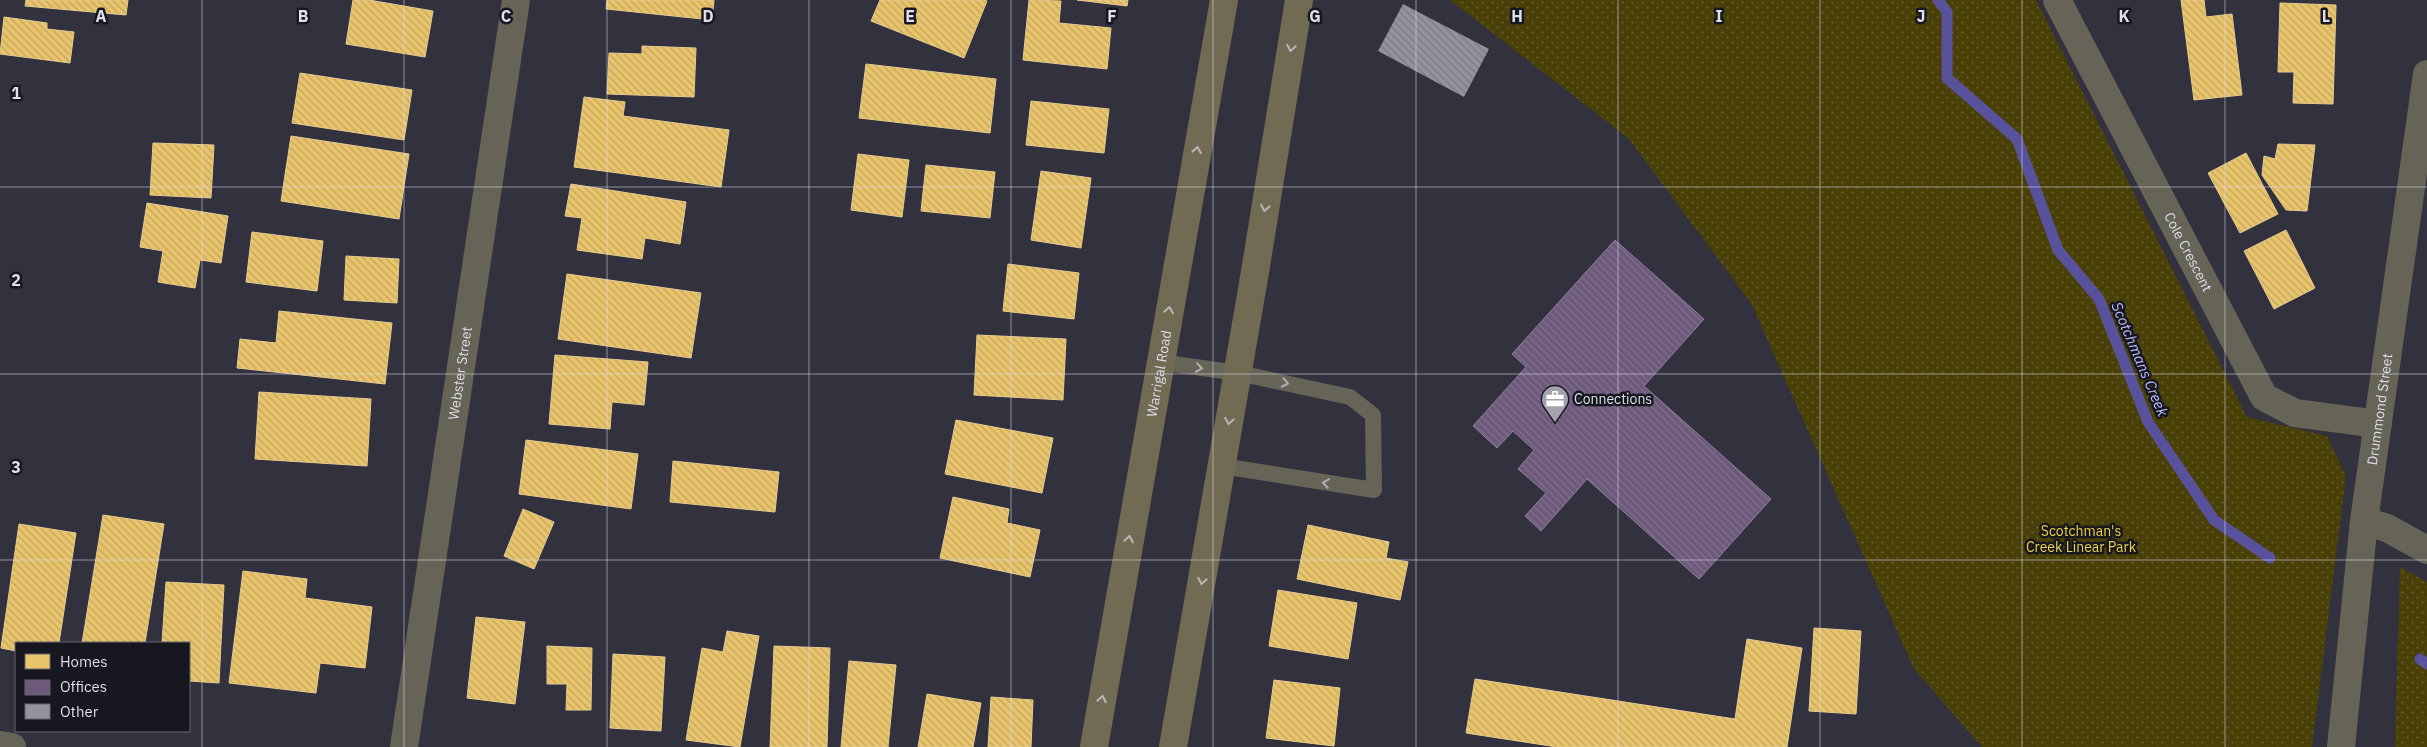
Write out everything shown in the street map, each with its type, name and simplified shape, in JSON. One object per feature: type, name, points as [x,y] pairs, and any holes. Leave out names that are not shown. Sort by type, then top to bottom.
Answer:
[{"type":"highway","name":"Warrigal Road","points":[[1094,747],[1224,0]]},
{"type":"highway","points":[[1173,747],[1238,373],[1299,0]]},
{"type":"street","name":"Webster Street","points":[[404,747],[516,0]]},
{"type":"street","name":"Cole Crescent","points":[[2057,0],[2264,397],[2295,413],[2378,424]]},
{"type":"street","name":"Drummond Street","points":[[2342,747],[2364,521],[2427,74]]},
{"type":"street","points":[[2364,521],[2387,528],[2427,550]]},
{"type":"street","points":[[0,745],[12,747]]},
{"type":"lane","points":[[1160,362],[1238,373],[1350,397],[1373,415],[1374,490],[1222,466]]},
{"type":"green space","name":"Scotchman's Creek Linear Park","points":[[1450,0],[2036,0],[2247,417],[2327,436],[2346,476],[2312,747],[1982,747],[1914,669],[1751,303],[1628,138]]},
{"type":"green space","points":[[2400,567],[2427,582],[2427,747],[2395,747]]},
{"type":"building: Homes","points":[[26,0],[128,0],[126,15],[25,6]]},
{"type":"building: Homes","points":[[353,0],[369,0],[433,11],[425,57],[346,44]]},
{"type":"building: Homes","points":[[607,0],[714,0],[712,20],[606,9]]},
{"type":"building: Homes","points":[[880,0],[987,1],[964,58],[871,21]]},
{"type":"building: Homes","points":[[1029,0],[1061,1],[1059,23],[1111,28],[1107,69],[1023,60]]},
{"type":"building: Homes","points":[[1077,0],[1128,0],[1127,6]]},
{"type":"building: Homes","points":[[2181,0],[2204,0],[2206,17],[2232,14],[2242,95],[2194,100]]},
{"type":"building: Homes","points":[[2280,3],[2336,5],[2333,104],[2293,103],[2294,72],[2278,72]]},
{"type":"building: Homes","points":[[4,17],[47,23],[47,29],[74,32],[70,63],[0,54]]},
{"type":"building: Homes","points":[[642,46],[696,48],[694,97],[607,94],[609,53],[642,54]]},
{"type":"building: Homes","points":[[866,64],[996,79],[990,133],[859,118]]},
{"type":"building: Homes","points":[[300,73],[412,90],[404,140],[292,123]]},
{"type":"building: Homes","points":[[584,97],[625,102],[623,116],[729,130],[721,187],[574,167]]},
{"type":"building: Homes","points":[[1031,101],[1109,109],[1104,153],[1026,145]]},
{"type":"building: Homes","points":[[291,136],[409,154],[399,219],[281,201]]},
{"type":"building: Homes","points":[[153,143],[214,145],[211,198],[150,195]]},
{"type":"building: Homes","points":[[2278,144],[2315,145],[2307,211],[2286,210],[2262,175],[2264,156],[2275,159]]},
{"type":"building: Homes","points":[[2246,153],[2278,214],[2240,233],[2208,173]]},
{"type":"building: Homes","points":[[858,154],[909,160],[902,217],[851,210]]},
{"type":"building: Homes","points":[[926,165],[995,172],[990,218],[921,211]]},
{"type":"building: Homes","points":[[1041,171],[1091,178],[1081,248],[1031,240]]},
{"type":"building: Homes","points":[[571,184],[686,202],[680,244],[645,238],[642,259],[577,250],[582,218],[565,216]]},
{"type":"building: Homes","points":[[147,203],[228,216],[221,263],[200,260],[195,288],[158,282],[163,251],[140,247]]},
{"type":"building: Homes","points":[[2286,230],[2315,288],[2274,309],[2244,251]]},
{"type":"building: Homes","points":[[252,232],[323,241],[317,291],[246,282]]},
{"type":"building: Homes","points":[[346,256],[399,259],[397,303],[344,300]]},
{"type":"building: Homes","points":[[1008,264],[1079,273],[1074,319],[1003,311]]},
{"type":"building: Homes","points":[[567,274],[701,293],[691,358],[558,339]]},
{"type":"building: Homes","points":[[279,311],[392,323],[385,384],[237,368],[240,339],[276,343]]},
{"type":"building: Homes","points":[[977,335],[1066,339],[1063,400],[974,395]]},
{"type":"building: Homes","points":[[555,355],[648,362],[644,405],[612,402],[610,429],[549,424]]},
{"type":"building: Homes","points":[[259,392],[371,399],[367,466],[255,459]]},
{"type":"building: Homes","points":[[956,420],[1053,438],[1042,493],[945,474]]},
{"type":"building: Homes","points":[[526,440],[638,454],[631,509],[519,494]]},
{"type":"building: Homes","points":[[673,461],[779,472],[775,512],[670,502]]},
{"type":"building: Homes","points":[[953,497],[1009,509],[1007,523],[1040,530],[1030,577],[940,558]]},
{"type":"building: Homes","points":[[523,509],[554,522],[534,569],[504,556]]},
{"type":"building: Homes","points":[[103,515],[164,524],[145,642],[82,642]]},
{"type":"building: Homes","points":[[19,524],[76,533],[59,642],[15,642],[15,651],[1,648]]},
{"type":"building: Homes","points":[[1308,525],[1389,542],[1386,558],[1408,562],[1400,600],[1297,579]]},
{"type":"building: Homes","points":[[243,571],[307,579],[305,598],[372,607],[365,668],[320,663],[316,693],[229,683]]},
{"type":"building: Homes","points":[[166,582],[224,585],[219,683],[190,681],[190,642],[162,642]]},
{"type":"building: Homes","points":[[1278,590],[1357,603],[1348,659],[1269,646]]},
{"type":"building: Homes","points":[[476,617],[525,622],[515,704],[467,698]]},
{"type":"building: Homes","points":[[1814,628],[1861,631],[1856,714],[1809,711]]},
{"type":"building: Homes","points":[[727,631],[759,636],[740,747],[686,740],[702,648],[723,652]]},
{"type":"building: Homes","points":[[1747,639],[1802,648],[1787,747],[1557,747],[1466,733],[1475,679],[1735,719]]},
{"type":"building: Homes","points":[[547,646],[592,648],[591,710],[566,710],[567,684],[547,684]]},
{"type":"building: Homes","points":[[774,646],[830,648],[827,747],[770,747]]},
{"type":"building: Homes","points":[[613,654],[665,657],[661,731],[610,728]]},
{"type":"building: Homes","points":[[849,661],[896,665],[888,747],[841,747]]},
{"type":"building: Homes","points":[[1274,680],[1340,688],[1334,746],[1266,738]]},
{"type":"building: Homes","points":[[927,694],[981,703],[973,747],[918,747]]},
{"type":"building: Homes","points":[[991,697],[1033,700],[1031,747],[988,747]]},
{"type":"building: Offices","points":[[1615,240],[1704,319],[1644,386],[1771,499],[1699,579],[1587,479],[1541,531],[1525,516],[1546,493],[1518,469],[1534,450],[1513,431],[1497,448],[1473,426],[1526,367],[1512,354]]},
{"type":"building: Other","points":[[1403,4],[1489,49],[1464,97],[1378,51]]},
{"type":"waterway","name":"Scotchmans Creek","points":[[1938,0],[1947,12],[1947,78],[2017,139],[2058,250],[2099,299],[2148,422],[2214,520],[2270,558]]},
{"type":"waterway","name":"Scotchmans Creek","points":[[2420,659],[2427,664]]},
{"type":"place","name":"Connections","points":[[1555,423]]}]
